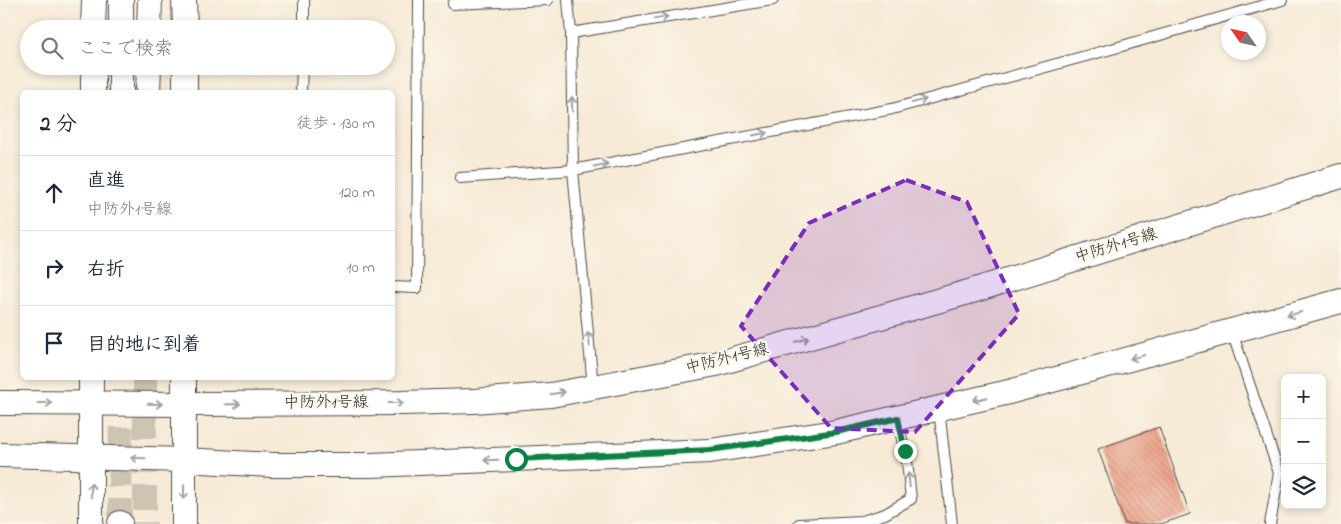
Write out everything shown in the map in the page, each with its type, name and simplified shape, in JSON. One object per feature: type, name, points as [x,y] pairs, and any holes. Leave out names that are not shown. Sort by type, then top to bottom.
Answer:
[{"type":"street","points":[[93,20],[94,0]]},
{"type":"street","points":[[121,20],[122,0]]},
{"type":"street","points":[[149,20],[150,0]]},
{"type":"street","points":[[184,0],[185,20]]},
{"type":"street","points":[[93,75],[93,90]]},
{"type":"street","points":[[121,75],[121,90]]},
{"type":"street","points":[[148,90],[149,75]]},
{"type":"street","points":[[185,90],[186,75]]},
{"type":"street","name":"中防外1号線","points":[[0,403],[402,403],[551,395],[716,364],[972,291],[1341,176]]},
{"type":"street","points":[[0,456],[371,465],[710,450],[836,432],[1009,392],[1341,301]]},
{"type":"street","points":[[91,380],[91,524]]},
{"type":"street","points":[[184,380],[184,524]]},
{"type":"lane","points":[[304,0],[304,20]]},
{"type":"lane","points":[[395,287],[417,288],[419,0]]},
{"type":"lane","points":[[453,4],[548,0]]},
{"type":"lane","points":[[568,0],[571,33],[573,170],[593,387]]},
{"type":"lane","points":[[571,33],[773,0]]},
{"type":"lane","points":[[460,178],[573,170],[892,109],[1282,0]]},
{"type":"lane","points":[[302,75],[302,90]]},
{"type":"lane","points":[[1232,332],[1279,473],[1270,524]]},
{"type":"lane","points":[[939,408],[952,524]]},
{"type":"lane","points":[[799,524],[862,520],[885,514],[911,499],[907,461],[898,418]]},
{"type":"highlighted area","points":[[906,180],[967,202],[1019,314],[915,432],[831,428],[741,326],[809,223]]},
{"type":"building","points":[[1159,427],[1190,514],[1161,524],[1125,524],[1098,449]]},
{"type":"tunnel","points":[[120,523],[121,380]]},
{"type":"tunnel","points":[[145,380],[145,524]]},
{"type":"route","points":[[516,459],[710,450],[836,432],[898,418],[905,451]]}]
